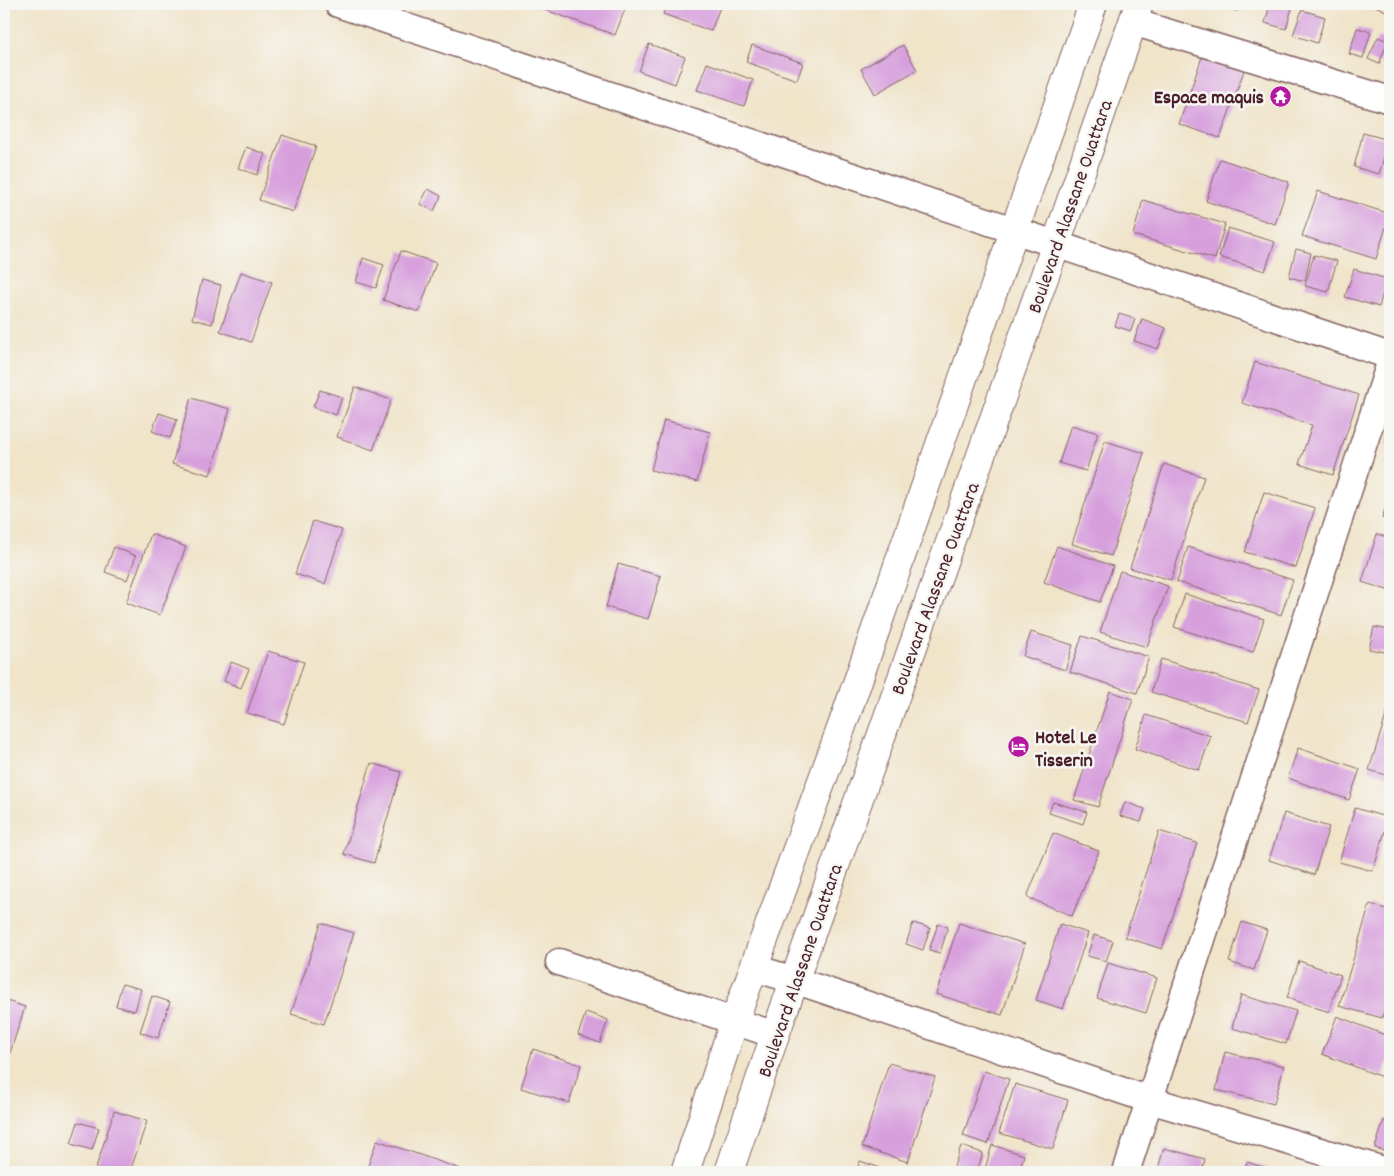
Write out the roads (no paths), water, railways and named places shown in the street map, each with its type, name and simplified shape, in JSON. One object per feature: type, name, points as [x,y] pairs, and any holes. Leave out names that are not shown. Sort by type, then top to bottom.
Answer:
[{"type":"main road","name":"Boulevard Alassane Ouattara","points":[[685,1172],[734,1022],[847,712],[1093,4]]},
{"type":"main road","name":"Boulevard Alassane Ouattara","points":[[730,1172],[794,980],[1056,244],[1136,13]]},
{"type":"street","points":[[338,4],[1390,356]]},
{"type":"street","points":[[1136,13],[1390,100]]},
{"type":"street","points":[[1126,1172],[1390,363]]},
{"type":"street","points":[[559,962],[775,1035]]},
{"type":"street","points":[[754,968],[1150,1100],[1390,1172]]},
{"type":"place","name":"Espace maquis","points":[[1280,96]]},
{"type":"place","name":"Hotel Le Tisserin","points":[[1019,747]]}]
